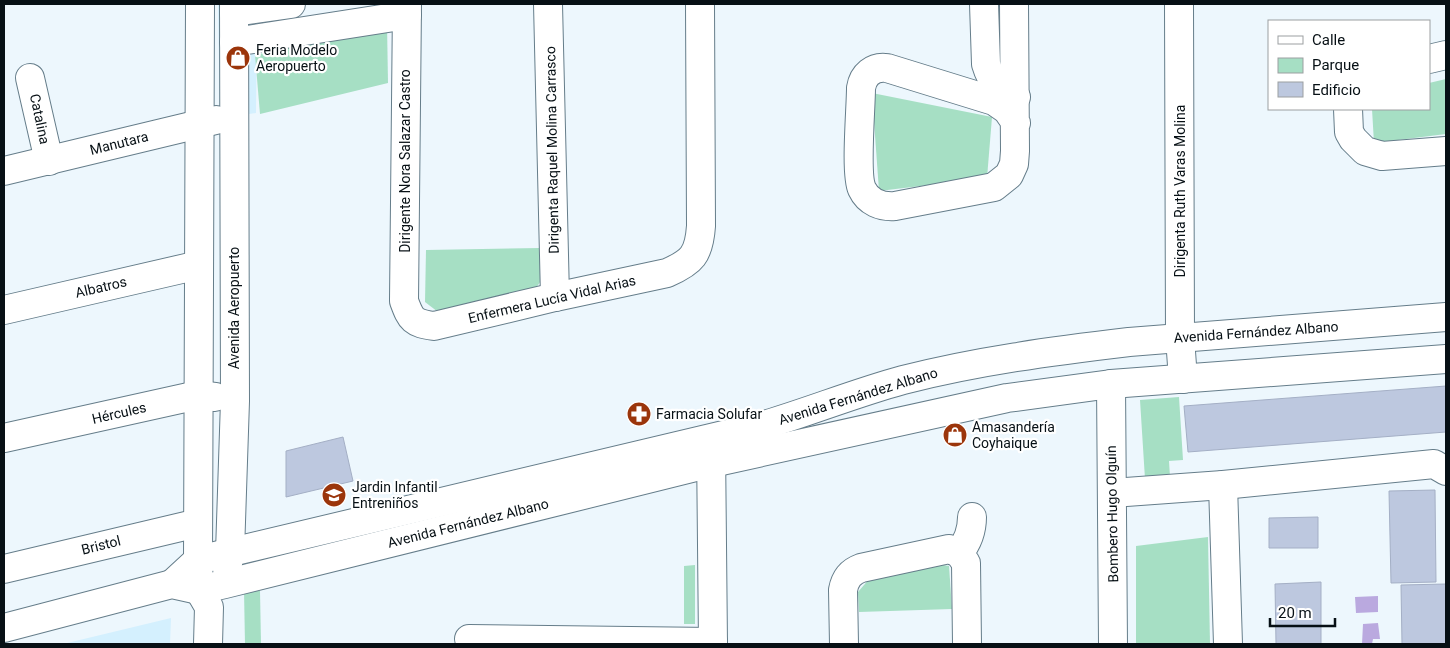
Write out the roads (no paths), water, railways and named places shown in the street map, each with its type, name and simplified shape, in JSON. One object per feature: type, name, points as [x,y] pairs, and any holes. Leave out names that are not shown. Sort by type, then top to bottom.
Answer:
[{"type":"street","points":[[200,4],[198,560],[208,644]]},
{"type":"street","points":[[234,8],[291,4]]},
{"type":"street","name":"Dirigenta Raquel Molina Carrasco","points":[[548,4],[555,296]]},
{"type":"street","name":"Enfermera Lucía Vidal Arias","points":[[410,317],[422,324],[434,326],[555,296],[667,273],[681,267],[692,258],[700,244],[701,226],[700,4]]},
{"type":"street","points":[[984,4],[986,64],[992,81],[1006,93],[1016,110]]},
{"type":"street","points":[[1014,4],[1016,110],[1014,164],[1005,180],[994,187],[895,206],[880,204],[869,199],[862,190],[859,176],[861,88],[864,78],[875,69],[887,68],[952,88],[1000,105],[1007,110],[1016,110]]},
{"type":"street","name":"Dirigenta Ruth Varas Molina","points":[[1179,4],[1180,338],[1183,379]]},
{"type":"street","name":"Avenida Aeropuerto","points":[[225,584],[230,552],[235,400],[234,8]]},
{"type":"street","points":[[234,42],[407,9]]},
{"type":"street","name":"Dirigente Nora Salazar Castro","points":[[407,9],[404,301],[410,317]]},
{"type":"street","points":[[1430,58],[1446,55]]},
{"type":"street","points":[[952,88],[972,80],[986,64]]},
{"type":"street","name":"Catalina","points":[[30,78],[49,161]]},
{"type":"street","points":[[1348,110],[1349,132],[1353,139],[1366,151],[1382,156],[1446,152]]},
{"type":"street","name":"Manutara","points":[[4,172],[200,123],[234,117]]},
{"type":"street","name":"Albatros","points":[[4,310],[199,264]]},
{"type":"street","name":"Avenida Fernández Albano","points":[[172,584],[204,598],[225,584],[712,450],[761,426],[804,414],[894,383],[975,364],[1078,348],[1446,317]]},
{"type":"street","name":"Avenida Fernández Albano","points":[[4,628],[172,584],[198,560],[712,450],[1069,389],[1110,384],[1446,358]]},
{"type":"street","name":"Bombero Hugo Olguín","points":[[1110,384],[1113,644]]},
{"type":"street","name":"Hércules","points":[[4,438],[198,395],[235,400]]},
{"type":"street","points":[[469,639],[713,643],[712,450]]},
{"type":"street","points":[[1112,493],[1223,485],[1434,464],[1446,470]]},
{"type":"street","points":[[1223,485],[1228,644]]},
{"type":"street","points":[[959,553],[971,533],[972,517]]},
{"type":"street","name":"Bristol","points":[[4,569],[198,523]]},
{"type":"street","points":[[844,644],[843,590],[844,583],[854,571],[943,549],[959,553],[966,563],[967,644]]},
{"type":"place","name":"Feria Modelo Aeropuerto","points":[[238,58]]},
{"type":"place","name":"Farmacia Solufar","points":[[639,414]]},
{"type":"place","name":"Amasandería Coyhaique","points":[[955,435]]},
{"type":"place","name":"Jardin Infantil Entreniños","points":[[334,495]]}]
